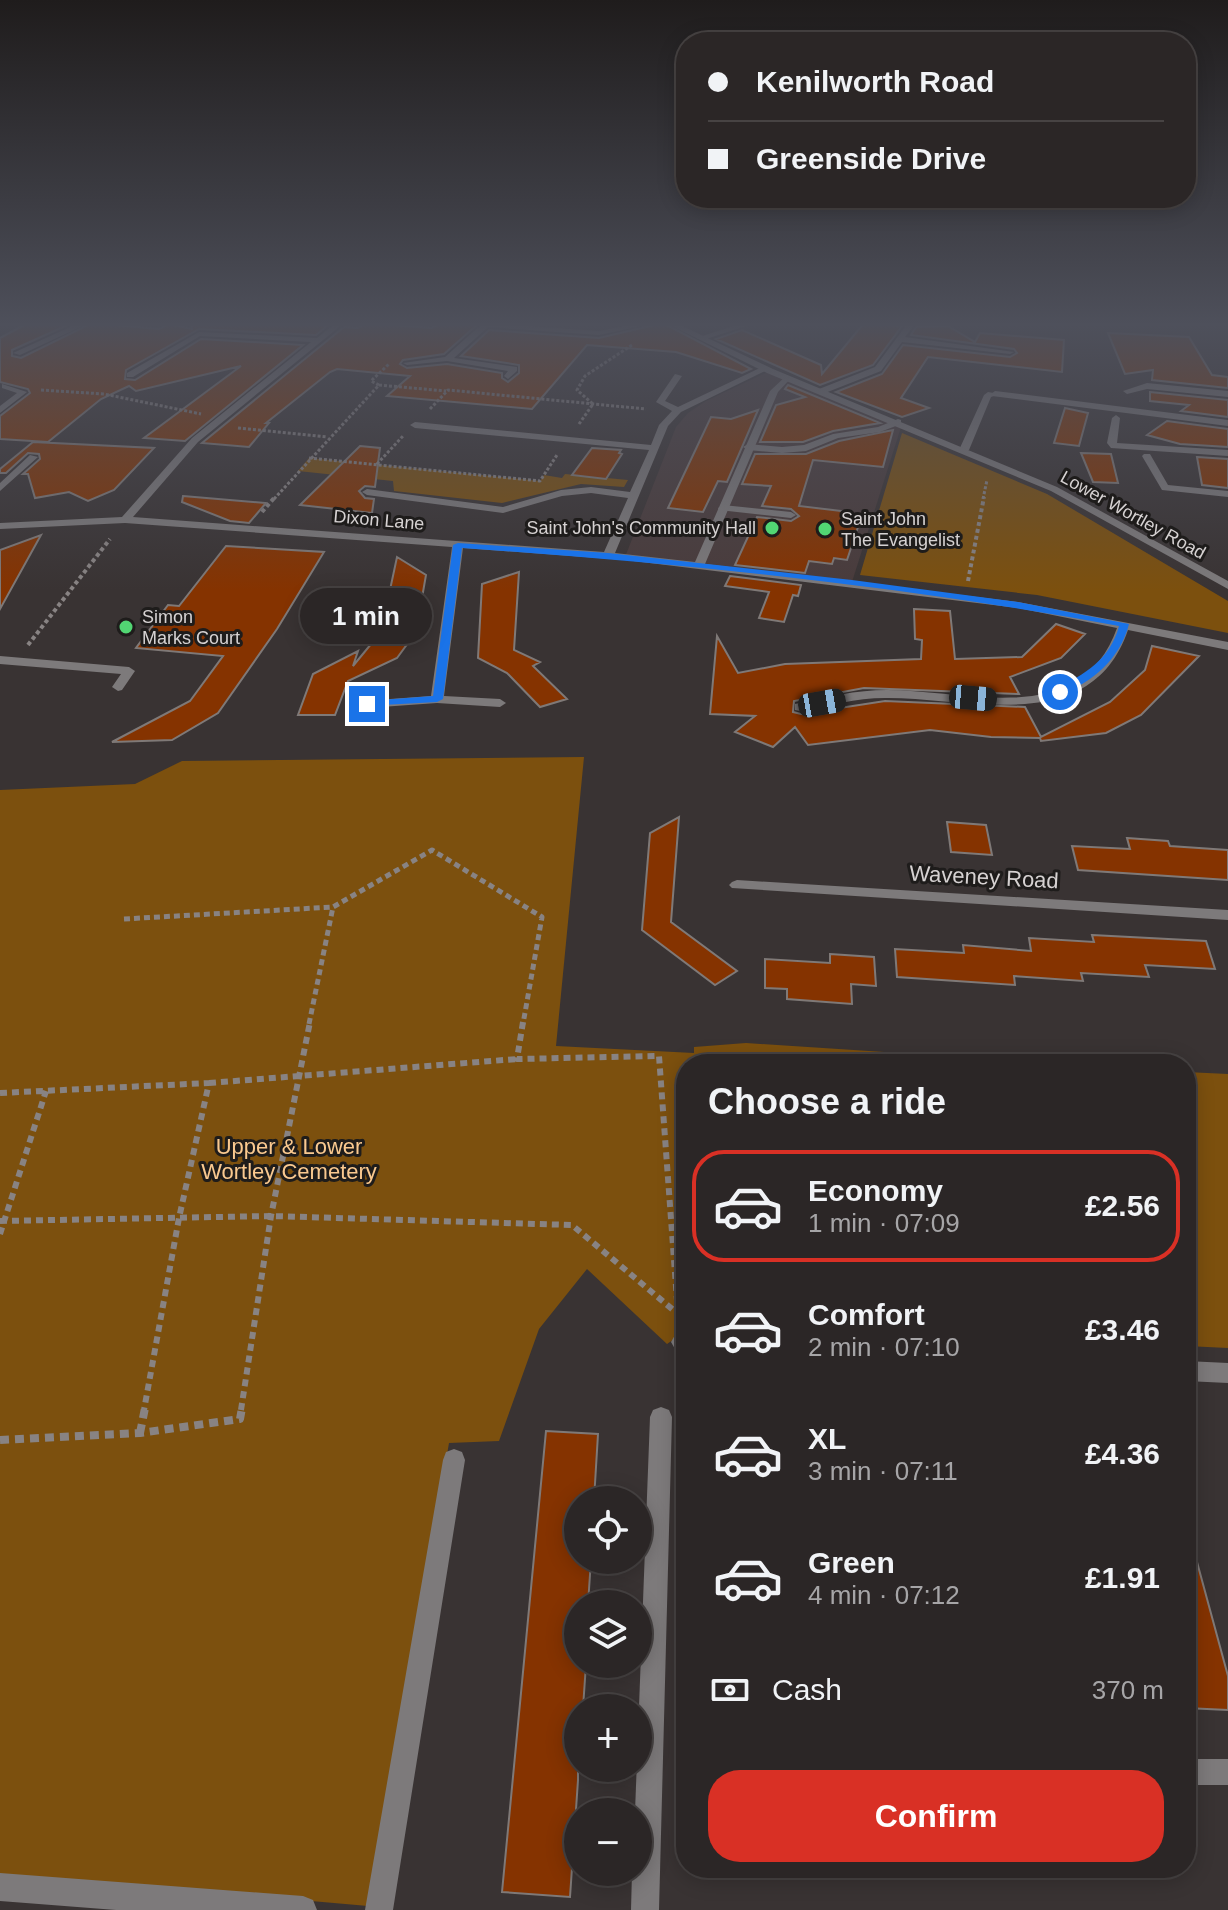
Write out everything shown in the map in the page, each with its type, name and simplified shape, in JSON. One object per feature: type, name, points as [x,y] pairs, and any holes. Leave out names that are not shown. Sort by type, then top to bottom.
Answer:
[{"type":"street","points":[[125,520],[195,440],[228,412]]},
{"type":"street","points":[[608,556],[664,425],[675,412]]},
{"type":"street","points":[[699,565],[764,412]]},
{"type":"street","name":"Lower Wortley Road","points":[[874,412],[1094,509],[1228,586]]},
{"type":"street","points":[[964,450],[981,412]]},
{"type":"street","points":[[1141,412],[1228,423]]},
{"type":"street","points":[[1116,418],[1114,446],[1228,453]]},
{"type":"street","points":[[748,447],[782,450],[806,448],[836,436],[880,429],[898,422]]},
{"type":"street","points":[[415,425],[654,448]]},
{"type":"street","points":[[1147,456],[1165,488],[1228,494]]},
{"type":"street","points":[[0,488],[33,457]]},
{"type":"street","points":[[367,492],[503,510],[561,493],[591,490],[635,496]]},
{"type":"street","points":[[723,508],[791,515]]},
{"type":"street","name":"Dixon Lane","points":[[0,526],[125,520],[608,556],[965,597],[1124,624],[1228,646]]},
{"type":"street","points":[[437,699],[458,545]]},
{"type":"street","points":[[800,707],[880,694],[996,700],[1044,699],[1075,685],[1100,668],[1119,643],[1124,624]]},
{"type":"street","points":[[0,660],[129,671],[118,687]]},
{"type":"street","points":[[367,704],[437,699],[500,703]]},
{"type":"street","name":"Waveney Road","points":[[737,885],[1228,915]]},
{"type":"street","points":[[1196,1371],[1228,1373]]},
{"type":"street","points":[[645,1910],[661,1417]]},
{"type":"street","points":[[379,1910],[454,1460]]},
{"type":"street","points":[[1196,1772],[1228,1772]]},
{"type":"street","points":[[0,1887],[303,1910]]},
{"type":"path","points":[[192,412],[221,418]]},
{"type":"path","points":[[270,503],[352,412]]},
{"type":"path","points":[[376,464],[427,412]]},
{"type":"path","points":[[309,458],[540,481],[587,412]]},
{"type":"path","points":[[213,425],[328,437]]},
{"type":"path","points":[[965,597],[990,462]]},
{"type":"path","points":[[15,662],[125,520]]},
{"type":"path","points":[[124,919],[333,907],[432,850],[542,917],[517,1059]]},
{"type":"path","points":[[0,1440],[140,1433],[240,1419],[271,1216],[333,907]]},
{"type":"path","points":[[0,1093],[209,1083],[517,1059],[659,1056],[676,1287]]},
{"type":"path","points":[[140,1433],[179,1218],[209,1083]]},
{"type":"path","points":[[0,1234],[46,1091]]},
{"type":"path","points":[[2,1220],[271,1216],[572,1225],[676,1312]]},
{"type":"shaded area","points":[[872,412],[902,424],[852,582],[625,557],[676,427],[688,413]]},
{"type":"green space","points":[[902,433],[1047,494],[1228,601],[1228,633],[1037,595],[860,575]]},
{"type":"green space","points":[[309,458],[540,481],[544,475],[562,478],[565,474],[628,480],[624,487],[581,484],[502,503],[394,491],[393,481],[298,471]]},
{"type":"green space","name":"Upper & Lower Wortley Cemetery","points":[[584,757],[556,1046],[694,1053],[694,1047],[746,1043],[915,1054],[676,1054],[676,1338],[667,1344],[587,1269],[539,1329],[499,1441],[449,1443],[368,1906],[0,1874],[0,790],[135,784],[182,761]]},
{"type":"green space","points":[[1196,1072],[1228,1074],[1228,1348],[1196,1346]]},
{"type":"building","points":[[5,412],[85,412],[48,442],[0,439],[0,416]]},
{"type":"building","points":[[179,412],[220,412],[185,441],[144,438]]},
{"type":"building","points":[[240,412],[280,412],[266,423],[269,423],[249,447],[202,443]]},
{"type":"building","points":[[757,412],[727,482],[718,481],[703,512],[668,508],[711,417],[731,419]]},
{"type":"building","points":[[773,412],[854,412],[880,423],[833,431],[803,442],[760,442]]},
{"type":"building","points":[[889,412],[917,412],[902,417]]},
{"type":"building","points":[[1064,412],[1088,413],[1079,446],[1054,443]]},
{"type":"building","points":[[1190,412],[1228,412],[1228,417]]},
{"type":"building","points":[[1167,421],[1228,429],[1228,447],[1180,444],[1147,435]]},
{"type":"building","points":[[893,430],[883,467],[813,460],[799,506],[850,512],[848,516],[861,518],[847,560],[834,558],[832,564],[809,561],[805,573],[735,565],[757,517],[791,521],[799,516],[791,509],[762,506],[771,486],[742,484],[755,454],[806,454],[839,441]]},
{"type":"building","points":[[33,442],[154,448],[114,490],[88,501],[69,492],[35,498],[28,474],[23,474],[40,459],[39,454],[28,453],[6,473],[0,473],[0,469]]},
{"type":"building","points":[[360,446],[380,448],[375,487],[365,486],[359,491],[365,498],[374,499],[372,513],[300,505]]},
{"type":"building","points":[[592,448],[621,450],[619,453],[622,454],[606,479],[572,475]]},
{"type":"building","points":[[1081,453],[1111,454],[1118,483],[1093,482]]},
{"type":"building","points":[[1197,457],[1228,459],[1228,488],[1202,485]]},
{"type":"building","points":[[183,496],[266,503],[249,523],[230,521],[182,502]]},
{"type":"building","points":[[41,535],[0,609],[0,550]]},
{"type":"building","points":[[226,546],[324,552],[277,629],[218,713],[172,740],[112,742],[190,701],[223,656],[136,648],[168,605],[179,606]]},
{"type":"building","points":[[397,557],[426,575],[416,632],[397,658],[348,681],[335,715],[298,715],[313,674],[358,651],[353,666],[381,632]]},
{"type":"building","points":[[519,572],[514,650],[540,662],[533,666],[567,699],[540,707],[507,673],[478,658],[482,584]]},
{"type":"building","points":[[730,576],[801,585],[798,596],[793,595],[784,622],[759,618],[769,592],[725,586]]},
{"type":"building","points":[[914,609],[950,611],[955,659],[1022,657],[1056,624],[1085,634],[1061,658],[1010,677],[1019,694],[864,688],[794,701],[793,712],[801,714],[885,701],[1025,707],[1041,737],[1110,702],[1145,670],[1152,646],[1199,656],[1141,715],[1106,733],[1041,741],[1040,738],[991,737],[930,730],[808,745],[795,727],[773,747],[735,732],[755,716],[710,714],[717,636],[738,673],[785,664],[921,659],[922,640],[915,639]]},
{"type":"building","points":[[679,817],[671,922],[737,971],[715,985],[642,930],[650,833]]},
{"type":"building","points":[[947,822],[986,825],[992,855],[951,852]]},
{"type":"building","points":[[1127,838],[1168,841],[1170,846],[1228,850],[1228,880],[1078,870],[1072,846],[1130,849]]},
{"type":"building","points":[[1092,935],[1206,941],[1215,969],[1145,965],[1149,977],[1081,973],[1083,981],[1014,976],[1015,985],[897,977],[895,949],[964,953],[963,945],[1031,951],[1029,938],[1094,942]]},
{"type":"building","points":[[830,954],[874,957],[876,986],[851,984],[852,1004],[787,999],[787,989],[765,988],[765,959],[830,963]]},
{"type":"building","points":[[546,1431],[598,1434],[595,1486],[564,1486],[564,1574],[590,1574],[589,1590],[564,1590],[564,1678],[585,1678],[584,1694],[564,1694],[564,1782],[578,1782],[577,1798],[564,1798],[564,1886],[571,1886],[570,1897],[502,1892]]},
{"type":"building","points":[[1196,1558],[1228,1676],[1228,1710],[1196,1708]]},
{"type":"place","name":"Saint John's Community Hall","points":[[772,528]]},
{"type":"place","name":"Saint John The Evangelist","points":[[825,529]]},
{"type":"place","name":"Simon Marks Court","points":[[126,627]]},
{"type":"route","points":[[367,704],[437,699],[458,545],[608,556],[852,582],[1018,605],[1124,624],[1119,643],[1100,668],[1060,692]]}]
